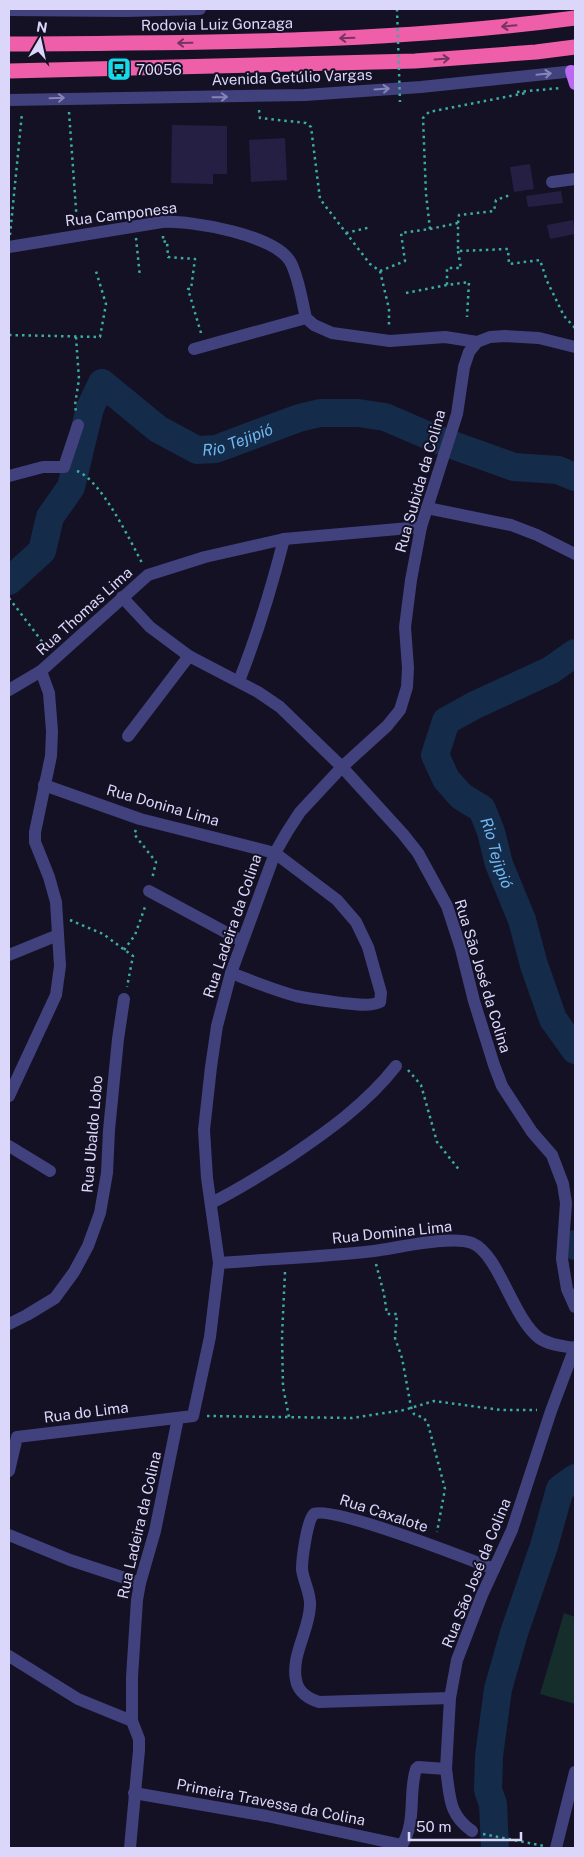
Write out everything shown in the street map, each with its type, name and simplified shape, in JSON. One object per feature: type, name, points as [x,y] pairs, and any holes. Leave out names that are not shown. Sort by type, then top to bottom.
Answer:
[{"type":"highway","name":"Rodovia Luiz Gonzaga","points":[[9,44],[184,43],[380,37],[527,25],[575,18]]},
{"type":"highway","points":[[9,71],[415,61],[536,52],[575,47]]},
{"type":"main road","points":[[571,86],[573,71]]},
{"type":"street","points":[[9,10],[126,11],[200,9]]},
{"type":"street","name":"Avenida Getúlio Vargas","points":[[9,100],[305,95],[421,87],[573,71]]},
{"type":"street","points":[[552,182],[575,179]]},
{"type":"street","name":"Rua Camponesa","points":[[9,247],[162,222],[207,225],[243,234],[286,255],[291,262],[306,318]]},
{"type":"street","points":[[200,348],[306,318],[314,325],[332,333],[390,341],[444,337],[477,342],[490,337],[521,336],[574,345]]},
{"type":"street","name":"Rua Subida da Colina","points":[[342,767],[394,719],[404,701],[408,668],[406,626],[408,601],[421,527],[457,414],[464,367],[469,352],[477,342]]},
{"type":"street","points":[[9,476],[43,467],[64,467],[78,425]]},
{"type":"street","points":[[427,508],[511,525],[537,535],[575,554]]},
{"type":"street","name":"Rua Thomas Lima","points":[[9,690],[41,671],[122,597],[148,576],[205,557],[284,539],[421,527]]},
{"type":"street","points":[[239,681],[270,596],[284,539]]},
{"type":"street","name":"Rua São José da Colina","points":[[122,597],[150,627],[189,656],[239,681],[280,707],[342,767],[418,853],[446,906],[461,949],[474,1001],[502,1086],[532,1132],[552,1156],[563,1184],[566,1203],[562,1259],[568,1288],[575,1307]]},
{"type":"street","points":[[128,736],[189,656]]},
{"type":"street","points":[[9,1096],[56,995],[60,966],[54,892],[35,842],[36,821],[50,756],[52,731],[49,693],[41,671]]},
{"type":"street","name":"Rua Ladeira da Colina","points":[[193,1416],[210,1337],[219,1263],[207,1178],[204,1130],[217,1026],[231,973],[275,853],[300,812],[342,767]]},
{"type":"street","name":"Rua Donina Lima","points":[[44,785],[140,819],[275,853]]},
{"type":"street","points":[[231,973],[296,996],[346,1004],[377,1004],[380,1002],[381,993],[368,947],[356,922],[337,900],[275,853]]},
{"type":"street","points":[[149,891],[242,941]]},
{"type":"street","points":[[9,955],[58,935]]},
{"type":"street","name":"Rua Ubaldo Lobo","points":[[11,1318],[55,1298],[79,1263],[88,1246],[100,1212],[107,1173],[109,1130],[124,999]]},
{"type":"street","points":[[211,1203],[232,1193],[314,1140],[366,1100],[396,1066]]},
{"type":"street","points":[[9,1146],[50,1171]]},
{"type":"street","name":"Rua Domina Lima","points":[[219,1263],[373,1251],[435,1241],[472,1243],[482,1249],[489,1258],[519,1314],[531,1330],[540,1339],[550,1344],[575,1348]]},
{"type":"street","name":"Rua São José da Colina","points":[[472,1831],[461,1823],[455,1815],[446,1769],[450,1698],[457,1660],[523,1502],[551,1411],[575,1348]]},
{"type":"street","name":"Rua do Lima","points":[[9,1471],[13,1436],[193,1416]]},
{"type":"street","name":"Rua Ladeira da Colina","points":[[130,1848],[139,1739],[132,1721],[134,1637],[140,1583],[155,1531],[178,1418]]},
{"type":"street","name":"Rua Caxalote","points":[[450,1698],[319,1702],[310,1699],[301,1692],[296,1682],[295,1670],[310,1604],[302,1567],[309,1521],[314,1514],[326,1511],[434,1546],[494,1569]]},
{"type":"street","points":[[9,1535],[70,1560],[140,1583]]},
{"type":"street","points":[[9,1656],[78,1699],[132,1721]]},
{"type":"street","name":"Primeira Travessa da Colina","points":[[134,1793],[267,1816],[402,1845],[409,1830],[412,1814],[416,1769],[418,1766],[422,1766],[446,1769]]},
{"type":"street","points":[[556,1848],[575,1772]]},
{"type":"path","points":[[397,9],[400,102]]},
{"type":"path","points":[[430,230],[426,194],[423,118],[429,112],[540,90],[571,86]]},
{"type":"path","points":[[256,96],[260,118],[306,123],[311,127],[320,199],[370,264],[380,271],[389,309],[390,341]]},
{"type":"path","points":[[68,98],[78,236]]},
{"type":"path","points":[[9,247],[23,100]]},
{"type":"path","points":[[446,285],[447,268],[461,268],[458,251],[459,215],[494,211],[496,200],[510,195]]},
{"type":"path","points":[[162,222],[163,242],[167,241],[168,257],[195,259],[191,289],[188,289],[200,348]]},
{"type":"path","points":[[380,271],[405,261],[401,234],[430,230],[458,223]]},
{"type":"path","points":[[135,227],[140,277]]},
{"type":"path","points":[[346,233],[371,227]]},
{"type":"path","points":[[458,251],[508,249],[510,264],[540,260],[547,281],[564,316],[575,328]]},
{"type":"path","points":[[9,335],[100,338],[106,304],[94,268]]},
{"type":"path","points":[[406,293],[469,282],[467,317]]},
{"type":"path","points":[[76,337],[79,379],[75,405],[78,425]]},
{"type":"path","points":[[85,474],[96,487],[128,535],[148,576]]},
{"type":"path","points":[[10,599],[55,659]]},
{"type":"path","points":[[57,914],[103,934],[133,956],[124,999]]},
{"type":"path","points":[[396,1066],[404,1066],[421,1085],[437,1142],[460,1171]]},
{"type":"path","points":[[373,1251],[387,1314],[397,1314],[395,1338],[402,1358],[412,1408],[414,1414],[424,1418],[428,1424],[445,1489],[434,1546]]},
{"type":"path","points":[[286,1258],[282,1336],[283,1387],[289,1417]]},
{"type":"path","points":[[193,1416],[352,1418],[412,1408],[434,1401],[501,1410],[551,1411]]},
{"type":"path","points":[[472,1831],[552,1848]]},
{"type":"green space","points":[[564,1613],[575,1617],[575,1704],[540,1694]]},
{"type":"building","points":[[172,125],[227,126],[227,174],[213,174],[213,184],[171,183]]},
{"type":"building","points":[[285,138],[287,180],[251,182],[249,140]]},
{"type":"building","points":[[530,164],[534,189],[514,192],[510,167]]},
{"type":"building","points":[[561,191],[563,203],[528,207],[526,196]]},
{"type":"building","points":[[573,220],[575,234],[550,239],[547,225]]},
{"type":"waterway","name":"Rio Tejipió","points":[[9,581],[42,551],[50,517],[71,487],[90,408],[102,383],[158,429],[197,450],[216,449],[299,418],[320,413],[358,413],[385,417],[436,439],[514,467],[558,470],[575,477]]},
{"type":"waterway","name":"Rio Tejipió","points":[[575,653],[551,670],[475,705],[446,721],[435,755],[446,779],[461,796],[482,809],[491,832],[499,864],[522,920],[534,965],[553,1019],[575,1050]]},
{"type":"waterway","points":[[495,1848],[493,1804],[488,1790],[489,1756],[498,1689],[514,1633],[544,1546],[560,1489],[575,1478]]},
{"type":"place","name":"70056","points":[[119,69]]}]
